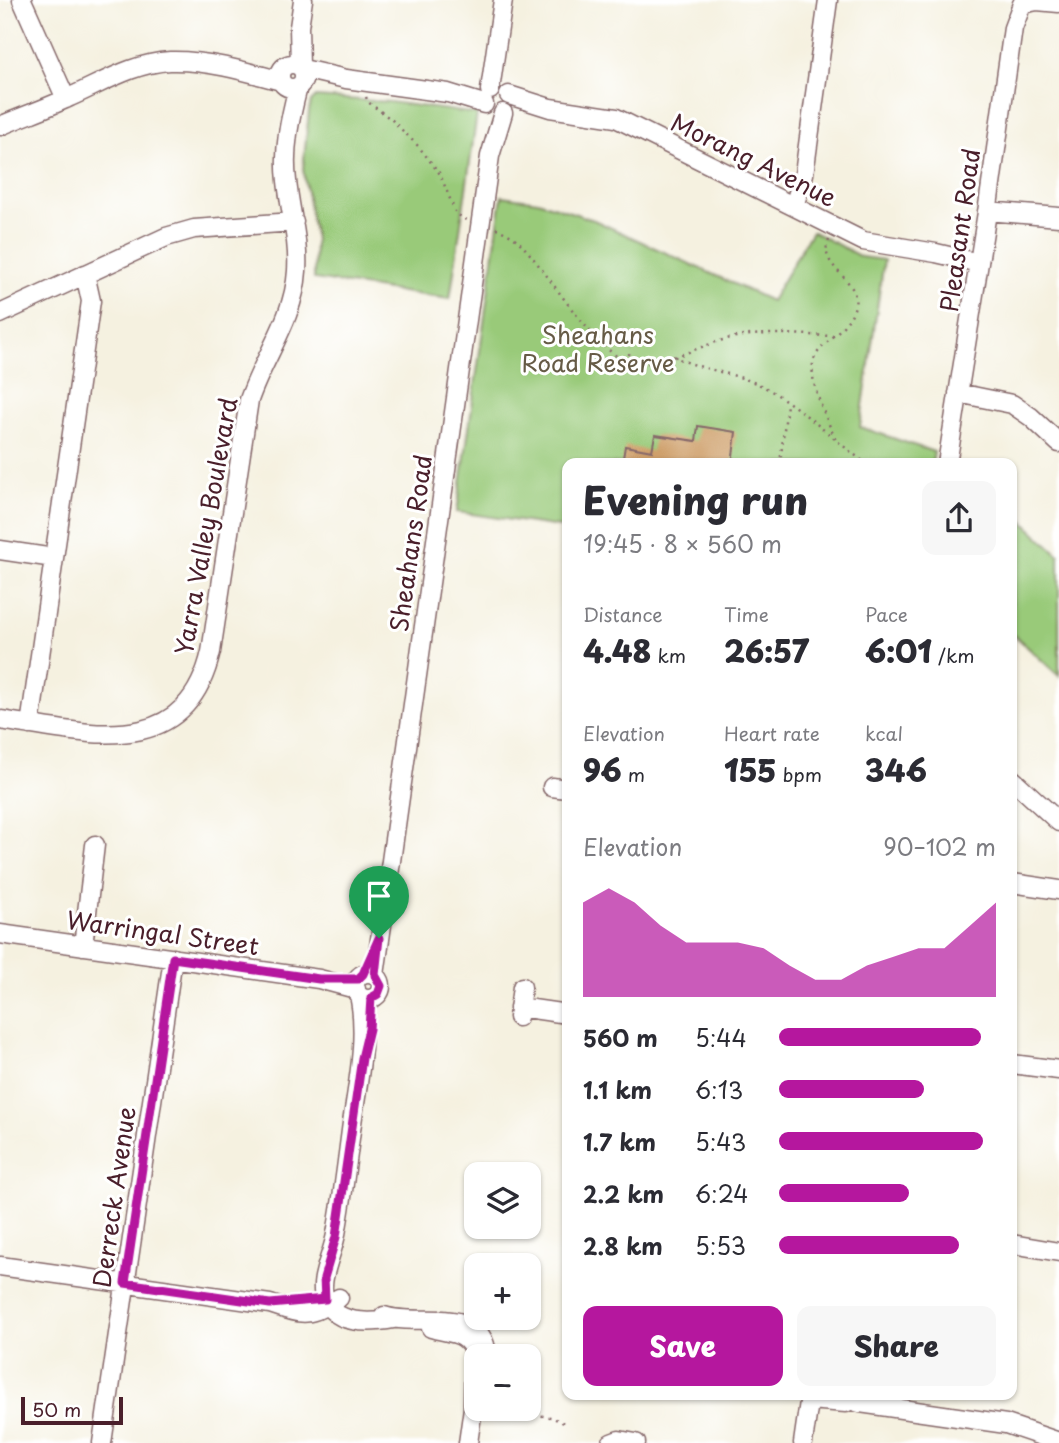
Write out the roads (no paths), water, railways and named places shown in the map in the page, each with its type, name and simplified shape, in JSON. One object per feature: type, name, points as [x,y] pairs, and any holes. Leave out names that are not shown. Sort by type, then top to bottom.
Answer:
[{"type":"street","points":[[22,0],[66,99]]},
{"type":"street","name":"Yarra Valley Boulevard","points":[[0,720],[114,735],[144,730],[159,724],[186,704],[203,678],[211,652],[249,400],[257,377],[286,322],[294,289],[297,256],[286,179],[292,75],[303,0]]},
{"type":"street","name":"Sheahans Road","points":[[329,1301],[336,1291],[336,1237],[362,1058],[369,1029],[364,985],[379,938],[490,156],[503,0]]},
{"type":"street","points":[[794,206],[804,174],[828,0]]},
{"type":"street","points":[[1020,2],[1059,3]]},
{"type":"street","name":"Pleasant Road","points":[[948,458],[1013,28],[1020,2]]},
{"type":"street","points":[[0,126],[125,71],[153,63],[184,62],[292,75]]},
{"type":"street","name":"Morang Avenue","points":[[292,75],[346,79],[616,118],[863,241],[980,259]]},
{"type":"street","points":[[988,206],[1059,216]]},
{"type":"street","points":[[0,314],[150,243],[180,232],[294,222]]},
{"type":"street","points":[[30,725],[91,302],[85,274]]},
{"type":"street","points":[[958,393],[1012,404],[1031,417],[1059,443]]},
{"type":"street","points":[[0,550],[54,558]]},
{"type":"street","points":[[1017,784],[1059,822]]},
{"type":"street","points":[[83,946],[95,845]]},
{"type":"street","points":[[1017,884],[1059,890]]},
{"type":"street","name":"Warringal Street","points":[[0,934],[364,985]]},
{"type":"street","name":"Derreck Avenue","points":[[102,1443],[173,958]]},
{"type":"street","points":[[522,987],[519,1012],[562,1014]]},
{"type":"street","points":[[1017,1065],[1059,1070]]},
{"type":"street","points":[[1017,1245],[1059,1252]]},
{"type":"street","points":[[0,1265],[270,1304],[305,1314],[316,1312],[329,1301],[342,1317],[352,1321],[402,1320],[459,1334],[479,1344]]},
{"type":"street","points":[[803,1443],[809,1400]]},
{"type":"street","points":[[821,1400],[837,1404],[860,1403]]},
{"type":"street","points":[[850,1400],[1006,1424],[1059,1442]]},
{"type":"street","points":[[468,1443],[471,1421]]},
{"type":"street","points":[[611,1443],[619,1440],[636,1443]]},
{"type":"park label","name":"Sheahans Road Reserve","points":[[598,348]]}]
